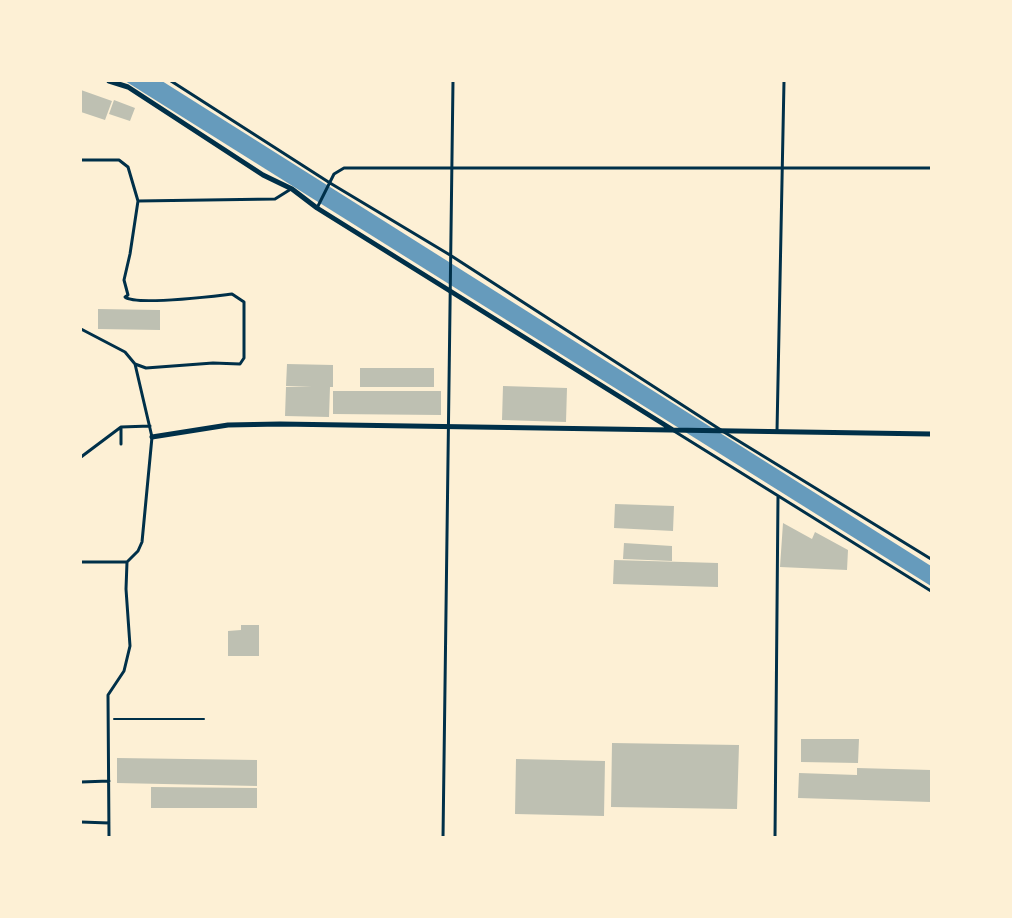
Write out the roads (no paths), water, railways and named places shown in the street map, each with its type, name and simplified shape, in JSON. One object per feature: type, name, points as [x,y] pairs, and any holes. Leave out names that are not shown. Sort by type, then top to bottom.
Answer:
[{"type":"street","points":[[109,81],[128,87],[263,175],[292,189],[317,208],[450,289],[673,430]]},
{"type":"street","points":[[152,437],[237,425],[280,424],[931,434]]},
{"type":"lane","points":[[171,81],[330,183],[450,255],[724,432],[931,558]]},
{"type":"lane","points":[[443,837],[453,81]]},
{"type":"lane","points":[[777,431],[784,81]]},
{"type":"lane","points":[[81,160],[119,160],[128,167],[138,200],[124,280],[128,294],[125,297],[129,300],[145,300],[232,294],[238,296],[244,302],[244,358],[240,364],[213,363],[146,368],[135,364]]},
{"type":"lane","points":[[317,208],[334,174],[344,168],[931,168]]},
{"type":"lane","points":[[138,200],[275,199],[292,189]]},
{"type":"lane","points":[[81,329],[125,352],[135,364],[152,437],[142,542],[138,551],[127,562],[126,589],[130,646],[124,671],[108,695],[109,837]]},
{"type":"lane","points":[[81,457],[121,427],[150,426]]},
{"type":"lane","points":[[121,427],[121,444]]},
{"type":"lane","points":[[673,430],[865,548],[931,591]]},
{"type":"lane","points":[[775,837],[778,496]]},
{"type":"lane","points":[[81,562],[127,562]]},
{"type":"lane","points":[[81,782],[109,781]]},
{"type":"lane","points":[[81,822],[109,822]]},
{"type":"water","points":[[125,81],[162,81],[931,566],[931,586]]}]
